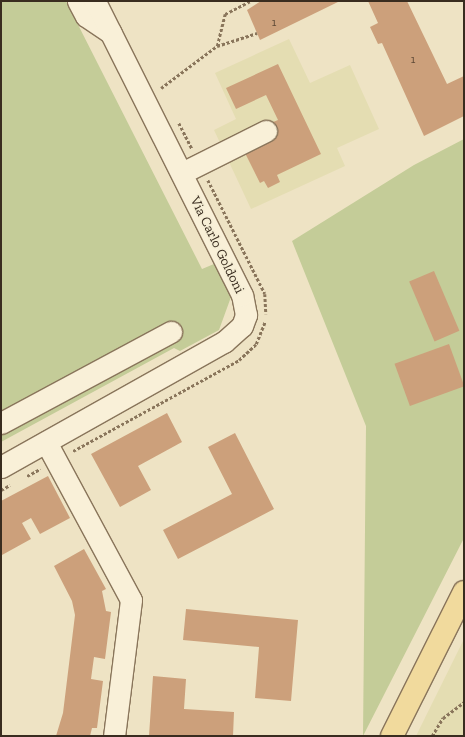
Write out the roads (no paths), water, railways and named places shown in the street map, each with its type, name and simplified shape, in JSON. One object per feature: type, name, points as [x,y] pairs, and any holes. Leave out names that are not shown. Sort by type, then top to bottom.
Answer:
[{"type":"main road","points":[[392,736],[464,592]]},
{"type":"street","points":[[78,1],[86,16],[111,33]]},
{"type":"street","name":"Via Carlo Goldoni","points":[[1,467],[224,342],[242,326],[246,310],[242,295],[190,168],[111,33],[95,1]]},
{"type":"street","points":[[190,168],[266,131]]},
{"type":"street","points":[[1,423],[172,332]]},
{"type":"street","points":[[46,442],[131,600],[114,736]]}]
